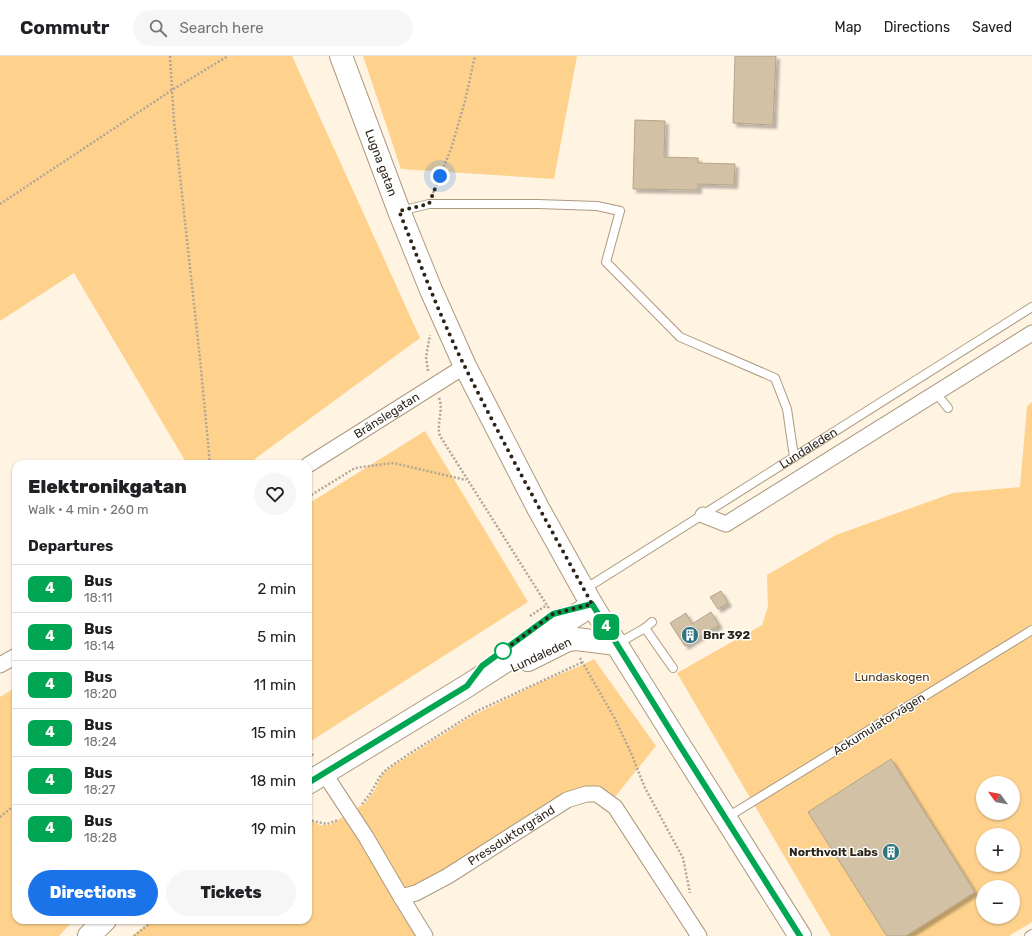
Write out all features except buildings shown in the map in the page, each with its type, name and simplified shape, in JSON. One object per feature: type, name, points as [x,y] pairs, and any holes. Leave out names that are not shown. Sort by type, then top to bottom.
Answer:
[{"type":"main road","name":"Lugna gatan","points":[[341,56],[399,211],[464,366],[538,508],[588,597],[800,936]]},
{"type":"main road","name":"Lundaleden","points":[[316,778],[467,686],[588,597]]},
{"type":"main road","name":"Lundaleden","points":[[467,686],[482,683],[568,640],[576,639],[617,644]]},
{"type":"main road","points":[[89,936],[101,924]]},
{"type":"street","points":[[702,515],[726,524],[1032,333]]},
{"type":"street","name":"Bränslegatan","points":[[312,462],[464,366]]},
{"type":"street","points":[[0,665],[12,658]]},
{"type":"street","points":[[316,778],[350,813],[425,936]]},
{"type":"street","name":"Pressduktorgränd","points":[[401,897],[416,893],[448,876],[567,800],[586,794],[597,794],[616,807],[699,936]]},
{"type":"lane","points":[[399,211],[429,204],[563,204],[597,206],[620,212],[606,262],[680,337],[775,378],[787,409],[794,457]]},
{"type":"lane","name":"Lundaleden","points":[[588,597],[702,515],[1032,307]]},
{"type":"lane","points":[[936,393],[948,408]]},
{"type":"lane","points":[[617,644],[645,628],[652,622]]},
{"type":"lane","points":[[645,628],[673,668]]},
{"type":"lane","name":"Ackumulatorvägen","points":[[726,818],[1032,630]]},
{"type":"path","points":[[170,56],[174,121],[200,351],[210,460]]},
{"type":"path","points":[[0,204],[172,90],[228,56]]},
{"type":"path","points":[[429,204],[451,149],[465,100],[475,56]]},
{"type":"path","points":[[430,332],[426,362],[441,403],[439,427],[440,436],[547,605],[530,616]]},
{"type":"path","points":[[312,494],[354,468],[393,463],[467,480]]},
{"type":"path","points":[[312,821],[327,824],[350,813],[364,802],[384,772],[409,754],[477,711],[583,662],[618,726],[645,788],[683,858],[691,900]]},
{"type":"path","points":[[0,817],[12,807]]},
{"type":"path","points":[[134,936],[149,924]]},
{"type":"green space","points":[[0,56],[292,56],[420,338],[253,460],[185,460],[74,273],[0,321]]},
{"type":"green space","points":[[363,56],[577,56],[554,179],[401,169]]},
{"type":"green space","name":"Lundaskogen","points":[[1032,402],[1032,922],[1009,936],[831,936],[677,673],[762,625],[768,607],[767,575],[836,535],[953,493],[1020,487],[1027,406]]},
{"type":"green space","points":[[425,431],[528,602],[312,740],[312,502]]},
{"type":"green space","points":[[594,659],[656,746],[610,803],[569,795],[404,900],[426,936],[132,936],[148,924],[312,924],[312,821],[320,825],[330,825],[365,803],[375,790],[382,775],[388,769],[472,716],[539,683]]},
{"type":"green space","points":[[12,690],[12,924],[70,924],[59,936],[0,936],[0,697]]},
{"type":"bus line","name":"4","points":[[312,781],[467,686],[482,666],[553,614],[558,611],[592,604],[800,936]]},
{"type":"place","name":"Bnr 392","points":[[690,635]]},
{"type":"place","name":"Northvolt Labs","points":[[891,852]]},
{"type":"route","points":[[440,176],[429,204],[399,211],[464,366],[538,508],[592,604],[558,611],[503,651]]}]
